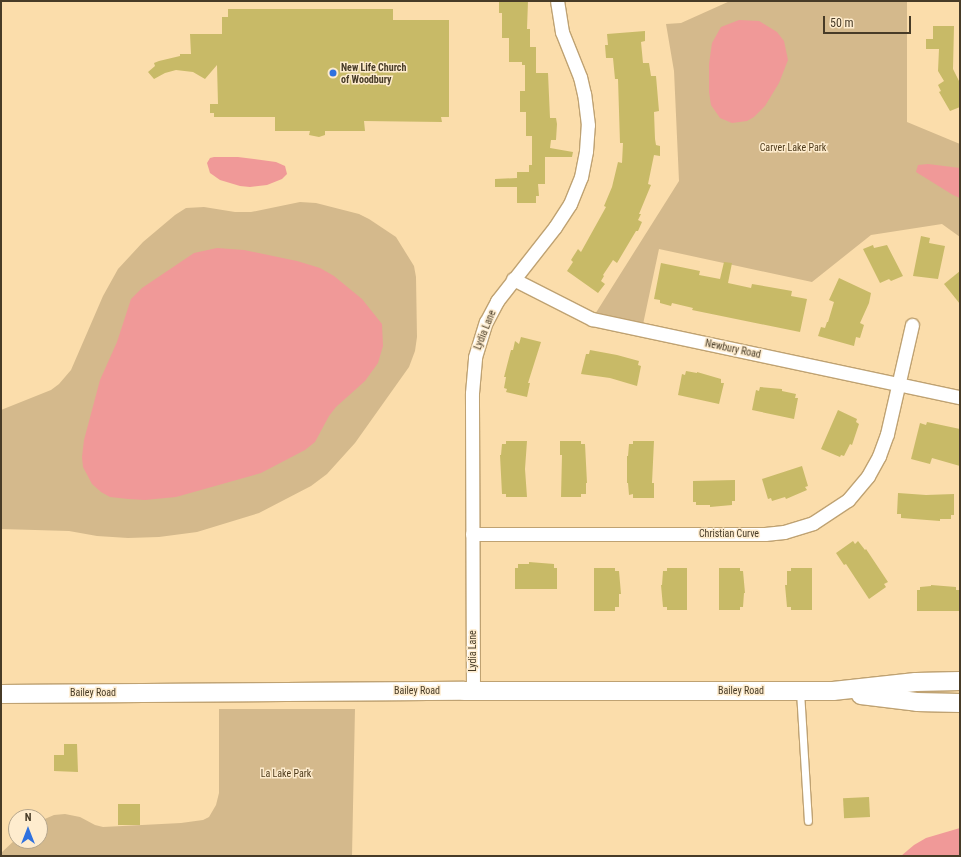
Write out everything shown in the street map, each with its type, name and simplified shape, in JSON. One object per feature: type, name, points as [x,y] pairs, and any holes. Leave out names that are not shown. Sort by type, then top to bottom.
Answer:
[{"type":"main road","name":"Bailey Road","points":[[1,694],[473,691],[833,691],[916,682],[960,681]]},
{"type":"main road","name":"Bailey Road","points":[[833,691],[917,702],[960,703]]},
{"type":"street","name":"Lydia Lane","points":[[473,691],[472,393],[475,357],[486,322],[497,301],[564,214],[581,177],[586,151],[588,125],[584,94],[580,77],[562,32],[558,1]]},
{"type":"street","name":"Newbury Road","points":[[513,279],[592,319],[960,397]]},
{"type":"street","name":"Christian Curve","points":[[472,534],[765,534],[784,532],[813,523],[848,500],[868,476],[885,442],[912,325]]},
{"type":"lane","points":[[800,691],[808,821]]},
{"type":"green space","name":"Carver Lake Park","points":[[730,1],[907,1],[907,122],[960,144],[960,237],[942,224],[871,235],[812,282],[659,249],[642,329],[592,319],[679,181],[674,71],[666,24],[681,23]]},
{"type":"green space","points":[[300,202],[316,203],[359,214],[369,219],[396,237],[414,266],[416,277],[417,337],[415,351],[409,367],[355,443],[327,474],[311,486],[259,513],[197,532],[159,537],[128,538],[97,536],[69,531],[1,529],[1,410],[51,390],[59,384],[71,370],[103,296],[118,269],[143,242],[175,215],[186,208],[204,207],[235,212],[251,212]]},
{"type":"green space","name":"La Lake Park","points":[[219,709],[355,709],[352,856],[1,856],[1,853],[8,846],[8,849],[48,849],[48,818],[54,815],[65,814],[80,817],[95,825],[103,827],[181,823],[203,820],[209,817],[216,805],[219,793]]},
{"type":"shaded area","points":[[739,20],[759,21],[777,32],[784,41],[788,60],[779,83],[765,106],[754,117],[747,121],[732,123],[720,118],[711,105],[709,92],[709,64],[712,43],[721,27]]},
{"type":"shaded area","points":[[238,157],[276,162],[285,166],[287,174],[282,179],[267,185],[250,187],[240,186],[220,180],[210,173],[207,163],[210,158]]},
{"type":"shaded area","points":[[928,164],[960,168],[960,198],[916,172],[918,165]]},
{"type":"shaded area","points":[[217,248],[244,250],[297,261],[320,268],[334,276],[362,299],[382,324],[383,346],[378,363],[365,381],[336,407],[329,416],[315,442],[305,450],[261,473],[176,497],[145,500],[110,497],[101,492],[92,484],[83,467],[82,457],[84,440],[100,380],[117,342],[131,299],[142,288],[194,253]]},
{"type":"shaded area","points":[[960,828],[960,856],[901,856],[914,845],[926,838]]},
{"type":"building","points":[[499,1],[528,1],[527,29],[530,29],[530,47],[536,47],[536,73],[548,73],[550,118],[556,118],[557,124],[556,140],[551,140],[550,148],[573,152],[572,157],[545,157],[545,184],[538,184],[539,196],[536,196],[536,203],[517,203],[517,187],[495,187],[495,179],[517,178],[517,172],[529,172],[529,165],[532,165],[532,136],[526,136],[526,112],[520,112],[520,91],[525,91],[525,65],[522,65],[522,62],[509,62],[509,38],[502,38],[502,13],[499,13]]},
{"type":"building","name":"New Life Church of Woodbury","points":[[228,9],[393,9],[393,20],[449,20],[449,117],[441,117],[442,122],[364,121],[365,131],[325,131],[325,135],[319,137],[309,135],[310,131],[275,131],[275,117],[214,117],[214,113],[210,113],[210,104],[218,104],[217,65],[205,79],[193,72],[176,70],[165,73],[154,79],[148,72],[155,66],[154,63],[180,56],[180,54],[191,54],[190,34],[222,34],[222,17],[228,17]]},
{"type":"building","points":[[933,26],[954,26],[953,69],[960,83],[960,107],[950,111],[939,92],[941,91],[938,85],[944,81],[938,71],[939,49],[926,49],[926,39],[933,39]]},
{"type":"building","points":[[645,31],[645,41],[641,42],[643,63],[649,63],[651,76],[656,76],[659,111],[654,112],[655,139],[656,145],[660,146],[660,156],[654,155],[648,184],[651,185],[639,214],[641,214],[638,220],[642,222],[638,231],[636,231],[617,263],[613,260],[603,275],[604,276],[601,281],[605,284],[598,293],[567,271],[573,262],[571,260],[578,249],[581,252],[606,207],[604,206],[612,187],[618,162],[622,163],[623,143],[620,143],[618,79],[615,79],[613,58],[606,58],[605,45],[608,45],[607,34]]},
{"type":"building","points":[[921,236],[930,238],[929,243],[945,246],[938,279],[913,276]]},
{"type":"building","points":[[873,245],[874,248],[887,245],[903,276],[891,281],[889,279],[880,283],[863,249]]},
{"type":"building","points":[[724,262],[732,263],[728,283],[751,288],[752,284],[792,291],[791,296],[807,299],[800,332],[692,310],[693,308],[672,303],[671,306],[660,303],[660,300],[654,299],[661,263],[700,271],[699,275],[720,279]]},
{"type":"building","points":[[960,271],[960,304],[944,284]]},
{"type":"building","points":[[839,278],[871,293],[869,303],[860,323],[864,325],[860,338],[856,337],[854,346],[818,336],[821,327],[825,328],[828,322],[834,302],[829,300]]},
{"type":"building","points":[[521,337],[541,342],[528,383],[530,383],[527,397],[506,392],[507,389],[504,388],[506,377],[504,377],[511,350],[513,350],[515,341],[519,344]]},
{"type":"building","points":[[590,350],[639,361],[638,365],[641,366],[637,386],[610,378],[581,374],[586,354],[589,354]]},
{"type":"building","points":[[686,371],[697,372],[721,379],[721,383],[724,383],[719,404],[678,395],[682,374],[685,375]]},
{"type":"building","points":[[760,387],[782,389],[782,391],[796,394],[795,398],[798,398],[794,419],[752,410],[756,390],[759,391]]},
{"type":"building","points":[[838,410],[857,419],[856,422],[859,424],[852,445],[850,444],[844,456],[841,455],[840,457],[821,449]]},
{"type":"building","points":[[927,422],[960,429],[960,466],[932,458],[930,464],[911,459],[920,423],[926,425]]},
{"type":"building","points":[[506,441],[527,441],[525,469],[527,497],[506,497],[506,494],[502,494],[500,455],[502,444],[506,444]]},
{"type":"building","points":[[560,441],[581,441],[581,444],[585,444],[587,483],[586,494],[581,494],[581,497],[561,497],[562,455],[560,455]]},
{"type":"building","points":[[633,441],[654,441],[652,483],[654,483],[654,498],[633,498],[633,494],[629,495],[627,483],[627,456],[629,444],[633,444]]},
{"type":"building","points":[[802,466],[808,486],[805,487],[807,490],[786,499],[785,497],[772,501],[771,498],[768,499],[762,479]]},
{"type":"building","points":[[735,480],[735,501],[732,501],[732,505],[710,507],[710,505],[696,505],[696,502],[693,502],[693,481]]},
{"type":"building","points":[[898,493],[926,495],[954,494],[954,515],[951,515],[951,519],[940,519],[940,521],[901,518],[901,514],[897,514]]},
{"type":"building","points":[[853,541],[855,544],[858,541],[865,550],[866,549],[888,582],[884,584],[886,587],[869,599],[846,564],[844,565],[836,553]]},
{"type":"building","points":[[529,562],[554,564],[554,568],[557,568],[557,589],[515,589],[515,568],[518,568],[518,564],[529,564]]},
{"type":"building","points":[[594,568],[615,568],[615,571],[619,571],[621,594],[619,594],[619,607],[615,607],[615,611],[594,611]]},
{"type":"building","points":[[667,568],[687,568],[687,610],[667,610],[667,607],[663,607],[661,585],[663,571],[667,571]]},
{"type":"building","points":[[719,568],[740,568],[740,571],[743,571],[745,593],[743,607],[740,607],[740,610],[719,610]]},
{"type":"building","points":[[791,568],[812,568],[812,610],[791,610],[791,607],[787,607],[785,585],[787,585],[787,571],[791,571]]},
{"type":"building","points":[[931,585],[956,587],[956,590],[960,590],[960,611],[917,611],[917,590],[920,590],[920,587]]},
{"type":"building","points":[[64,744],[77,744],[78,772],[54,771],[54,755],[64,755]]},
{"type":"building","points":[[869,797],[870,817],[844,818],[843,798]]},
{"type":"building","points":[[118,804],[140,804],[140,825],[118,825]]},
{"type":"place","name":"New Life Church of Woodbury","points":[[333,73]]}]
